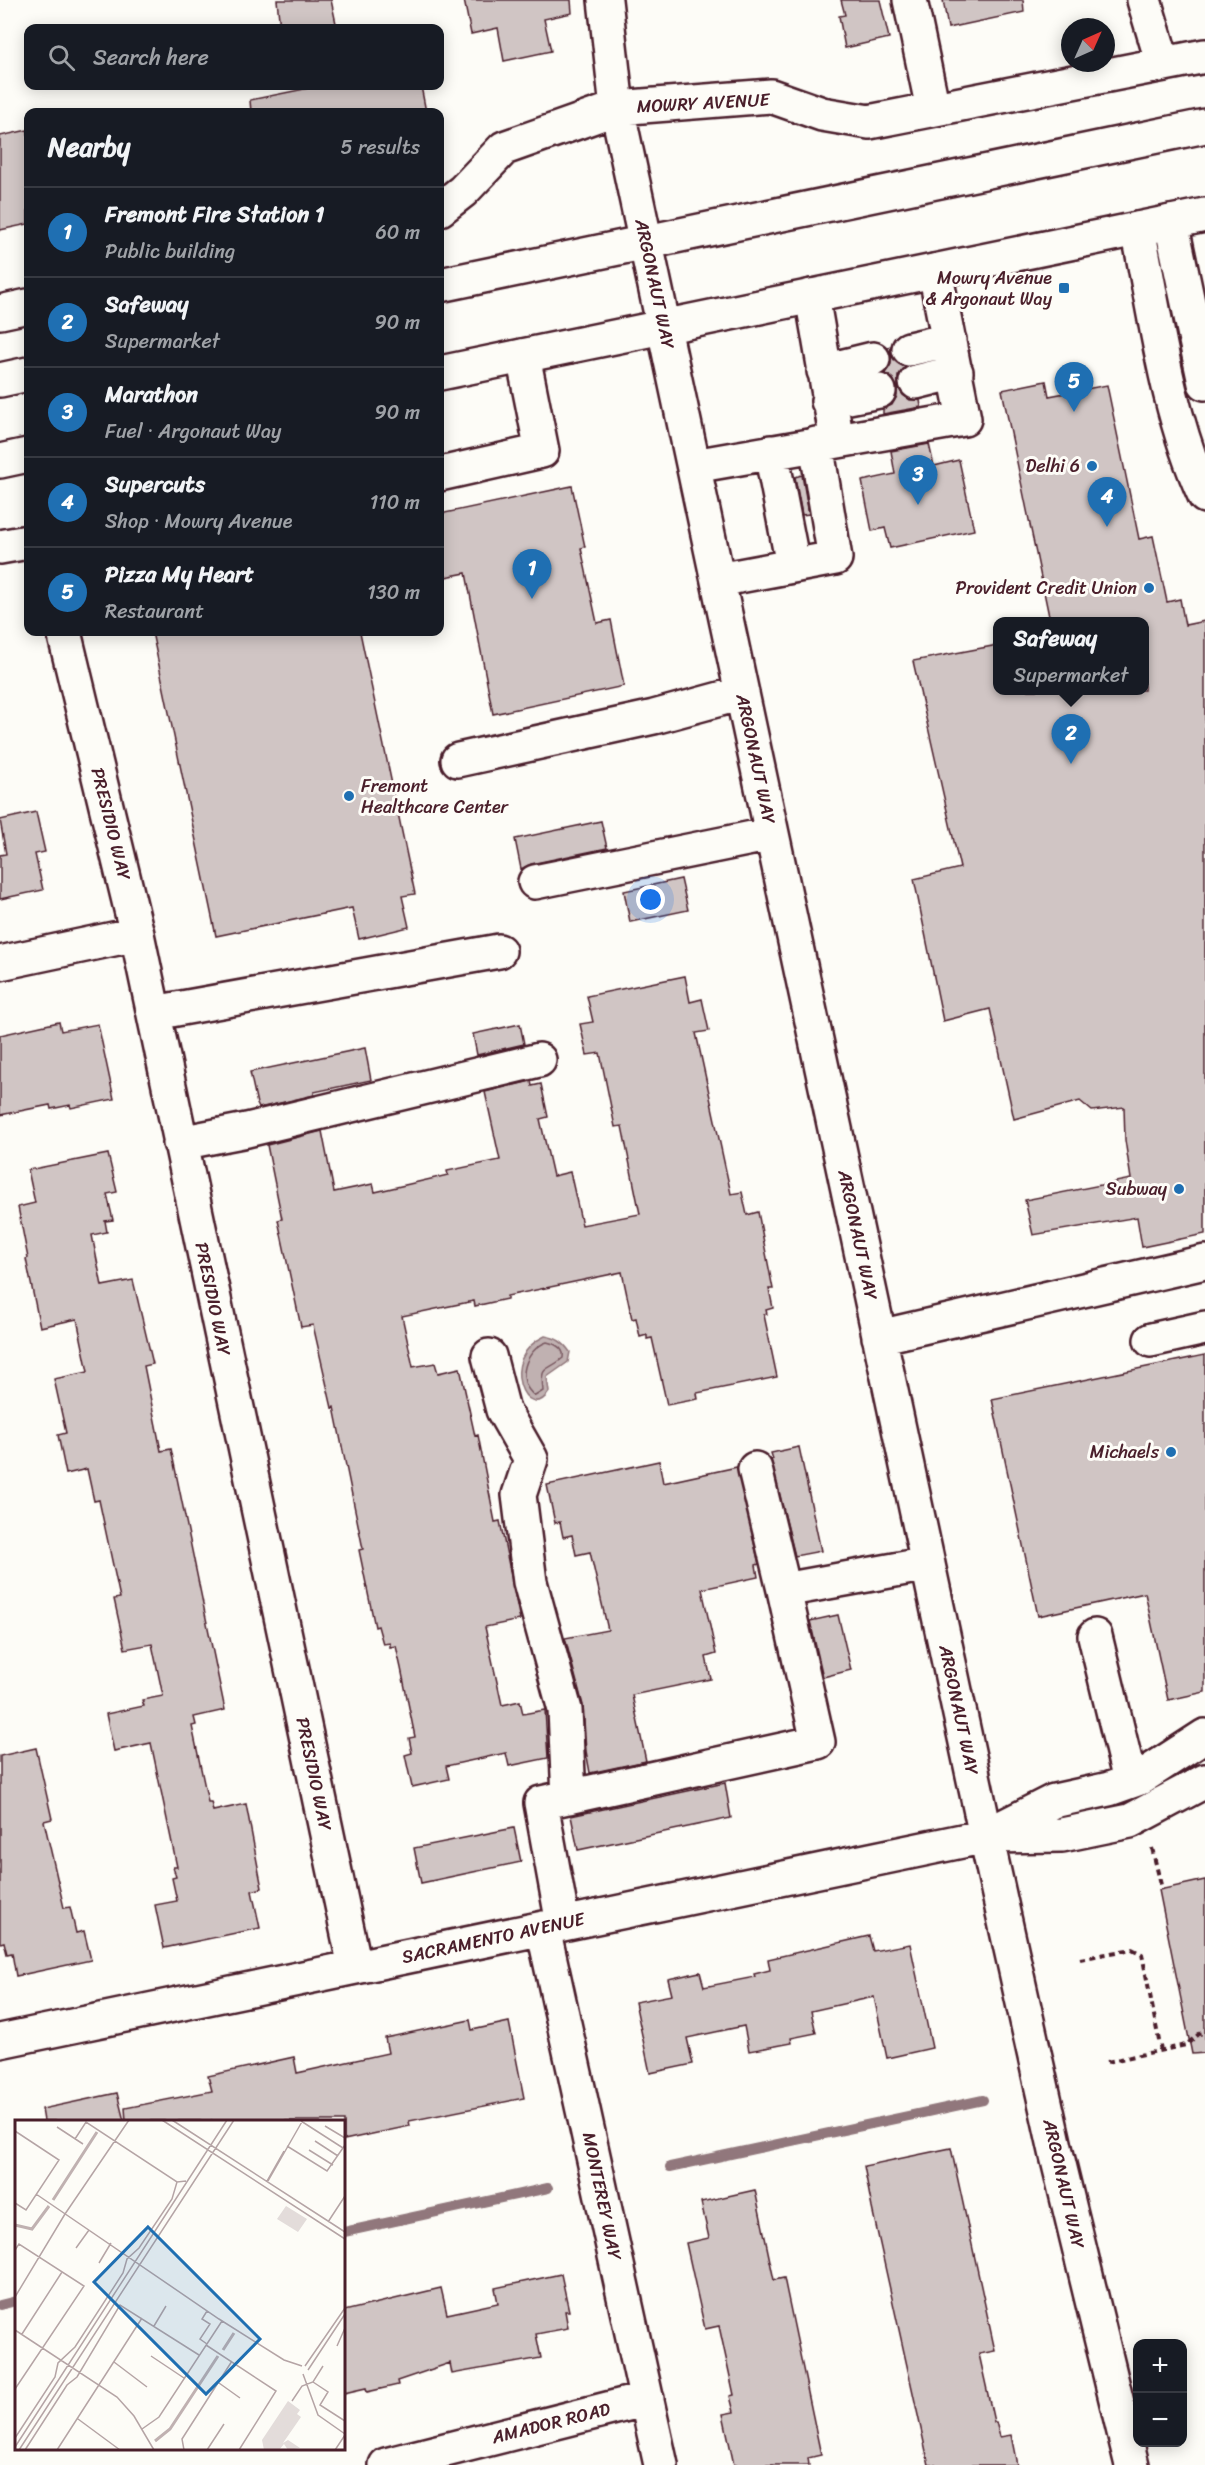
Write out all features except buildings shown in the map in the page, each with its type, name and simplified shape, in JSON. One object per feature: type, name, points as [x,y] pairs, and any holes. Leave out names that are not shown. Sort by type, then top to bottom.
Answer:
[{"type":"street","name":"ARGONAUT WAY","points":[[605,0],[617,108],[879,1337],[1057,2156],[1132,2465]]},
{"type":"street","points":[[910,0],[933,110]]},
{"type":"street","points":[[1144,0],[1163,64]]},
{"type":"street","name":"MOWRY AVENUE","points":[[444,206],[463,192],[504,148],[617,108],[771,96],[822,114],[869,122],[1205,56]]},
{"type":"street","points":[[444,284],[646,240],[1205,126]]},
{"type":"street","points":[[444,372],[1205,215]]},
{"type":"street","points":[[1171,222],[1205,383]]},
{"type":"street","points":[[1138,229],[1171,397],[1190,462],[1205,496]]},
{"type":"street","points":[[694,466],[964,419],[935,271]]},
{"type":"street","points":[[718,580],[835,558],[826,442],[826,386],[812,296]]},
{"type":"street","points":[[0,312],[24,307]]},
{"type":"street","points":[[909,349],[949,339]]},
{"type":"street","points":[[444,473],[542,451],[523,356]]},
{"type":"street","points":[[826,386],[873,359]]},
{"type":"street","points":[[916,382],[956,372]]},
{"type":"street","points":[[0,380],[24,375]]},
{"type":"street","points":[[826,386],[879,391]]},
{"type":"street","points":[[771,452],[794,565]]},
{"type":"street","points":[[0,461],[24,456]]},
{"type":"street","points":[[0,547],[24,543]]},
{"type":"street","name":"PRESIDIO WAY","points":[[65,636],[137,934],[355,1967]]},
{"type":"street","points":[[458,760],[654,717],[742,693]]},
{"type":"street","points":[[535,882],[772,834]]},
{"type":"street","points":[[0,963],[137,934]]},
{"type":"street","points":[[154,1013],[499,951]]},
{"type":"street","points":[[180,1143],[247,1130],[539,1060]]},
{"type":"street","points":[[879,1337],[1205,1262]]},
{"type":"street","points":[[1151,1340],[1205,1328]]},
{"type":"street","points":[[489,1356],[503,1410],[531,1459],[519,1495],[530,1582],[565,1710],[568,1797],[818,1742],[755,1469]]},
{"type":"street","points":[[784,1590],[928,1564]]},
{"type":"street","points":[[1095,1636],[1130,1781]]},
{"type":"street","points":[[986,1836],[1054,1801],[1109,1790],[1130,1781],[1163,1764],[1205,1736]]},
{"type":"street","points":[[986,1836],[1062,1835],[1130,1821],[1205,1781]]},
{"type":"street","name":"MONTEREY WAY","points":[[568,1797],[541,1803],[553,1926],[661,2465]]},
{"type":"street","name":"SACRAMENTO AVENUE","points":[[0,2041],[986,1836]]},
{"type":"street","name":"AMADOR ROAD","points":[[386,2465],[647,2399]]},
{"type":"path","points":[[1151,1844],[1162,1889]]},
{"type":"path","points":[[1080,1959],[1132,1949],[1142,1954],[1161,2051]]},
{"type":"path","points":[[1107,2062],[1186,2045],[1199,2034],[1205,2033]]},
{"type":"water","points":[[545,1336],[565,1346],[570,1352],[568,1362],[547,1377],[549,1392],[541,1400],[532,1400],[525,1395],[520,1385],[519,1373],[522,1359],[530,1346]]},
{"type":"waterway","points":[[670,2167],[983,2100]]},
{"type":"waterway","points":[[345,2232],[548,2188]]},
{"type":"waterway","points":[[0,2305],[15,2301]]},
{"type":"place","name":"Mowry Avenue & Argonaut Way","points":[[1064,288]]},
{"type":"place","name":"Pizza My Heart","points":[[1074,412]]},
{"type":"place","name":"Delhi 6","points":[[1092,466]]},
{"type":"place","name":"Marathon","points":[[918,505]]},
{"type":"place","name":"Supercuts","points":[[1107,527]]},
{"type":"place","name":"Provident Credit Union","points":[[1149,588]]},
{"type":"place","name":"Fremont Fire Station 1","points":[[532,599]]},
{"type":"place","name":"Safeway","points":[[1071,764]]},
{"type":"place","name":"Fremont Healthcare Center","points":[[349,796]]},
{"type":"place","name":"Subway","points":[[1179,1189]]},
{"type":"place","name":"Michaels","points":[[1171,1452]]}]
